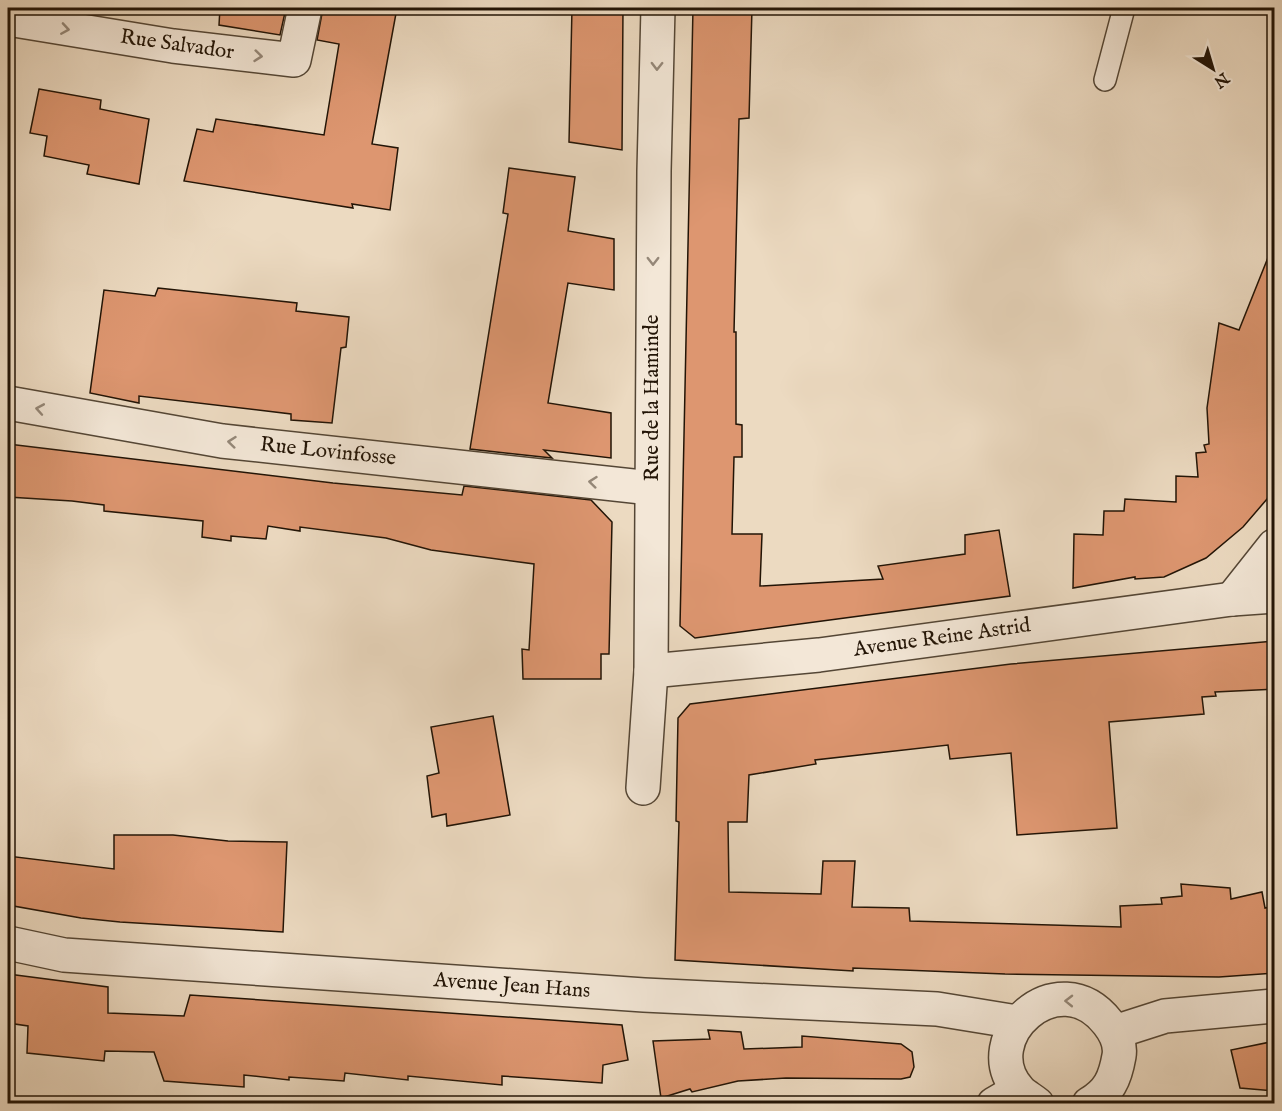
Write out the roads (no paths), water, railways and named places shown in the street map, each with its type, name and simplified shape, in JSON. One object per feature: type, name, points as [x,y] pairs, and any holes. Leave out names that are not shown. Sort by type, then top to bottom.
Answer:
[{"type":"street","name":"Rue Salvador","points":[[8,19],[172,46],[294,60],[305,8]]},
{"type":"street","name":"Rue de la Haminde","points":[[643,788],[651,671],[651,488],[658,8]]},
{"type":"street","name":"Rue Lovinfosse","points":[[8,403],[222,441],[651,488]]},
{"type":"street","points":[[1232,599],[1275,546]]},
{"type":"street","name":"Avenue Reine Astrid","points":[[651,671],[819,655],[1232,599],[1275,596]]},
{"type":"street","name":"Avenue Jean Hans","points":[[8,943],[64,954],[136,960],[644,995],[937,1009],[1017,1022]]},
{"type":"street","points":[[1016,1099],[1008,1068],[1007,1044],[1017,1022],[1041,1002],[1076,1000],[1099,1011],[1115,1032],[1120,1051],[1107,1101]]},
{"type":"street","points":[[1115,1032],[1165,1016],[1275,1005]]},
{"type":"lane","points":[[1105,80],[1124,8]]}]
